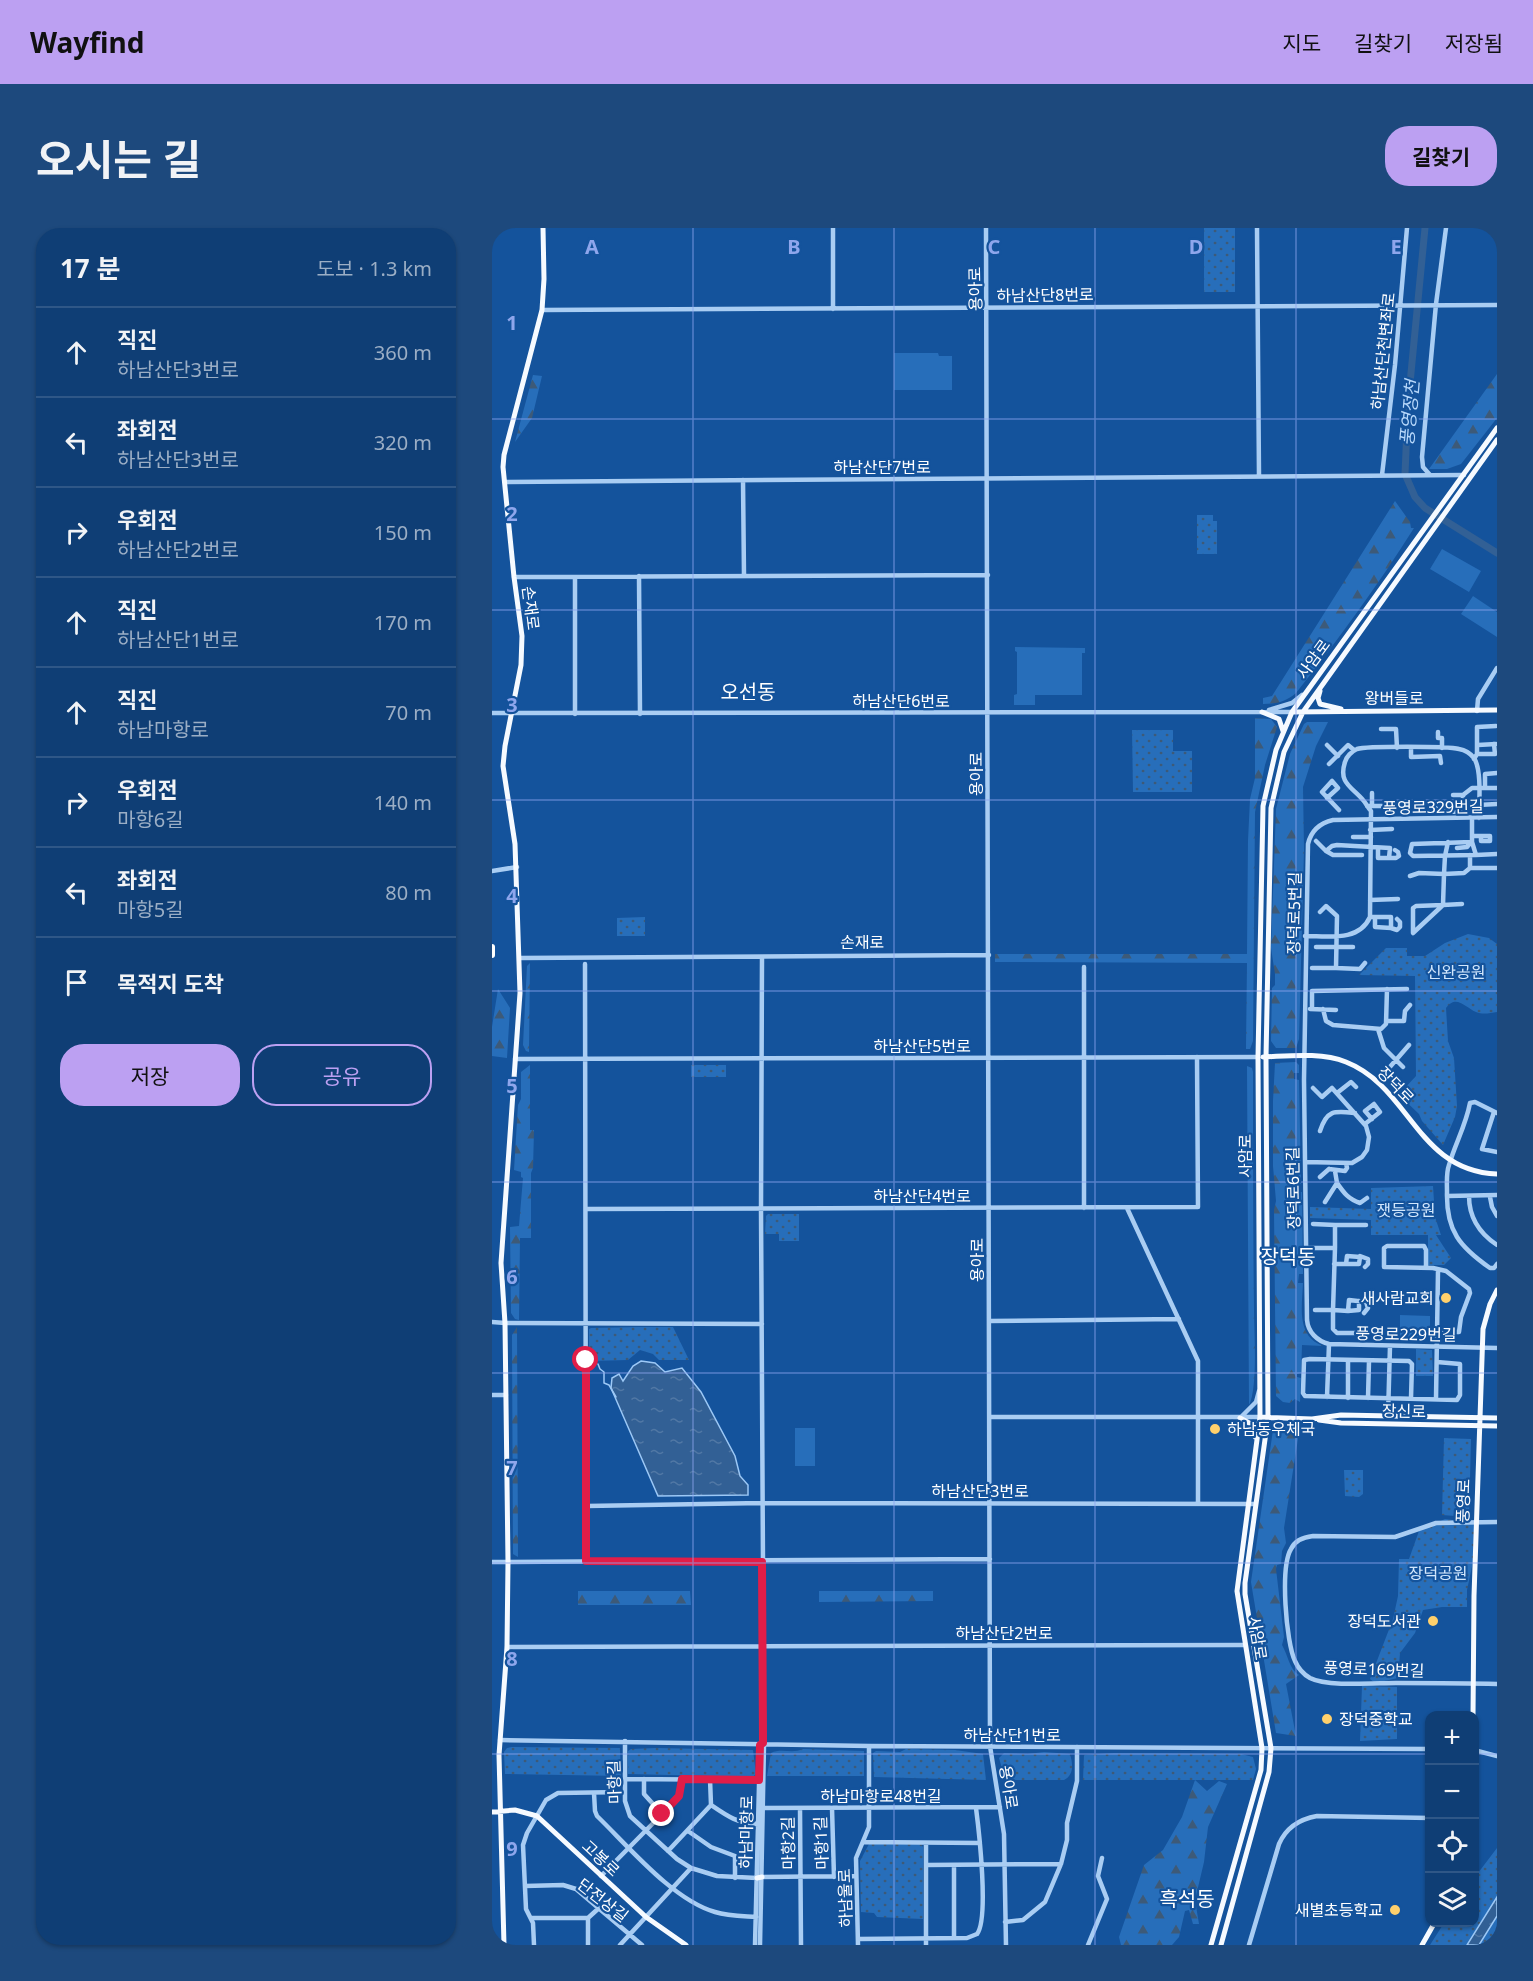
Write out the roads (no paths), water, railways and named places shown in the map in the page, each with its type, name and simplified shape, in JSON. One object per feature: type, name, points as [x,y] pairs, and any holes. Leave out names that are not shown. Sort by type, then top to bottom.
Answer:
[{"type":"highway","points":[[492,947],[492,953]]},
{"type":"main road","name":"손재로","points":[[504,1945],[499,1755],[507,1647],[508,1562],[505,1323],[501,1244],[520,958],[517,867],[503,766],[522,651],[504,455],[542,310],[543,228]]},
{"type":"main road","name":"사암로","points":[[1211,1945],[1261,1770],[1262,1748],[1237,1591],[1260,1417],[1258,1057],[1263,806],[1268,778],[1292,712],[1497,428]]},
{"type":"main road","name":"사암로","points":[[1221,1945],[1269,1772],[1271,1748],[1245,1594],[1268,1418],[1266,1057],[1271,808],[1284,752],[1303,712],[1497,440]]},
{"type":"main road","points":[[1322,686],[1318,698],[1320,704],[1352,711]]},
{"type":"main road","name":"왕버들로","points":[[1292,712],[1497,710]]},
{"type":"main road","points":[[1262,712],[1279,719],[1283,733]]},
{"type":"main road","name":"장덕로","points":[[1258,1057],[1304,1056],[1338,1059],[1366,1073],[1383,1088],[1429,1142],[1450,1160],[1470,1170],[1497,1174]]},
{"type":"main road","name":"풍영로","points":[[1473,1711],[1476,1523],[1483,1348],[1485,1318],[1497,1290]]},
{"type":"main road","name":"장신로","points":[[1312,1419],[1341,1415],[1497,1418]]},
{"type":"main road","name":"장신로","points":[[1260,1417],[1312,1419],[1341,1423],[1497,1426]]},
{"type":"main road","points":[[1240,1418],[1251,1424],[1256,1442]]},
{"type":"main road","points":[[492,1812],[515,1810],[537,1816]]},
{"type":"main road","name":"고봉로","points":[[537,1816],[646,1917],[684,1945]]},
{"type":"main road","points":[[1422,1945],[1433,1927]]},
{"type":"street","points":[[832,228],[833,309]]},
{"type":"street","name":"용아로","points":[[986,228],[990,1746],[1004,1834],[1006,1945]]},
{"type":"street","points":[[1257,228],[1259,475]]},
{"type":"street","name":"하남산단천변좌로","points":[[1382,475],[1402,304],[1407,228]]},
{"type":"street","points":[[1430,475],[1424,467],[1422,457],[1435,304],[1446,228]]},
{"type":"street","name":"하남산단8번로","points":[[542,310],[1497,305]]},
{"type":"street","name":"하남산단7번로","points":[[505,482],[1473,475]]},
{"type":"street","points":[[743,480],[744,576]]},
{"type":"street","points":[[514,577],[987,575]]},
{"type":"street","points":[[639,576],[640,714]]},
{"type":"street","points":[[575,577],[575,714]]},
{"type":"street","points":[[1477,711],[1478,699],[1497,668]]},
{"type":"street","points":[[1262,712],[1292,703],[1308,689]]},
{"type":"street","name":"하남산단6번로","points":[[492,713],[1292,712]]},
{"type":"street","points":[[1479,818],[1477,727],[1496,726]]},
{"type":"street","points":[[1381,729],[1396,729],[1397,748]]},
{"type":"street","points":[[1438,732],[1438,738],[1448,739]]},
{"type":"street","points":[[1442,738],[1442,748]]},
{"type":"street","points":[[1398,806],[1370,806],[1346,785],[1345,760],[1354,750],[1365,747],[1442,748],[1460,749],[1476,756],[1495,753],[1496,744],[1478,745]]},
{"type":"street","points":[[1327,745],[1338,756]]},
{"type":"street","points":[[1329,764],[1348,746],[1354,750]]},
{"type":"street","points":[[1411,748],[1411,757],[1440,756],[1441,763]]},
{"type":"street","points":[[1485,788],[1485,774],[1497,773]]},
{"type":"street","points":[[1472,780],[1472,788]]},
{"type":"street","points":[[1338,788],[1332,781],[1322,792],[1339,810]]},
{"type":"street","points":[[1327,798],[1338,788],[1346,785]]},
{"type":"street","points":[[1453,795],[1463,795],[1472,788],[1497,788]]},
{"type":"street","points":[[1372,793],[1370,900],[1375,927],[1397,930],[1400,927],[1397,919]]},
{"type":"street","points":[[1433,806],[1439,811],[1459,812],[1464,805],[1463,795]]},
{"type":"street","points":[[1478,805],[1497,804]]},
{"type":"street","name":"풍영로329번길","points":[[1370,820],[1497,817]]},
{"type":"street","points":[[1410,876],[1419,873],[1464,873],[1470,868],[1473,855],[1472,818]]},
{"type":"street","name":"장덕로5번길","points":[[1304,1056],[1308,844],[1311,835],[1318,827],[1329,821],[1370,820]]},
{"type":"street","points":[[1370,830],[1392,829]]},
{"type":"street","points":[[1480,836],[1472,840],[1410,845],[1410,853],[1413,856],[1497,854]]},
{"type":"street","points":[[1353,837],[1371,837]]},
{"type":"street","points":[[1457,848],[1467,847],[1472,840]]},
{"type":"street","points":[[1316,842],[1333,855],[1362,855]]},
{"type":"street","points":[[1448,842],[1445,856],[1443,905],[1413,933],[1414,906],[1443,905],[1462,904]]},
{"type":"street","points":[[1326,851],[1334,846],[1389,848],[1389,858]]},
{"type":"street","points":[[1378,848],[1378,858],[1396,858],[1399,856],[1395,850]]},
{"type":"street","points":[[492,871],[517,867]]},
{"type":"street","points":[[1470,868],[1497,868]]},
{"type":"street","points":[[1370,900],[1398,899]]},
{"type":"street","points":[[1320,912],[1326,906],[1337,916],[1336,968]]},
{"type":"street","points":[[1305,936],[1337,936],[1357,932],[1373,917],[1391,917],[1391,928]]},
{"type":"street","points":[[1316,947],[1353,947]]},
{"type":"street","name":"손재로","points":[[520,958],[989,955]]},
{"type":"street","points":[[762,957],[763,1743]]},
{"type":"street","points":[[1312,968],[1360,969],[1365,963]]},
{"type":"street","points":[[585,964],[586,1561]]},
{"type":"street","points":[[1083,967],[1084,1208]]},
{"type":"street","points":[[1312,1009],[1311,991],[1407,988]]},
{"type":"street","points":[[1323,1009],[1326,1021],[1333,1025],[1378,1029],[1387,1021],[1388,989]]},
{"type":"street","points":[[1387,1021],[1404,1021],[1405,1011],[1410,1005]]},
{"type":"street","points":[[1305,1008],[1336,1010]]},
{"type":"street","points":[[1378,1029],[1384,1048],[1403,1066]]},
{"type":"street","points":[[1389,1073],[1389,1068],[1409,1045]]},
{"type":"street","name":"장덕로6번길","points":[[1304,1056],[1307,1326],[1314,1336],[1329,1344]]},
{"type":"street","name":"하남산단4번로","points":[[586,1209],[1197,1207],[1197,1057]]},
{"type":"street","name":"하남산단5번로","points":[[515,1059],[1258,1057]]},
{"type":"street","points":[[1337,1093],[1351,1082],[1356,1087]]},
{"type":"street","points":[[1305,1162],[1346,1164],[1357,1161],[1366,1154],[1369,1137],[1365,1124],[1332,1088],[1322,1097],[1313,1088]]},
{"type":"street","points":[[1497,1152],[1482,1149],[1496,1112],[1475,1102],[1470,1103],[1447,1171],[1447,1210],[1451,1227],[1460,1242],[1473,1256],[1492,1269],[1497,1264]]},
{"type":"street","points":[[1320,1131],[1326,1117],[1333,1112],[1355,1113]]},
{"type":"street","points":[[1365,1124],[1372,1119]]},
{"type":"street","points":[[1329,1163],[1345,1196],[1360,1203],[1367,1198]]},
{"type":"street","points":[[1320,1177],[1332,1170],[1345,1171],[1346,1164]]},
{"type":"street","points":[[1325,1202],[1337,1183]]},
{"type":"street","points":[[1447,1196],[1497,1196]]},
{"type":"street","points":[[1469,1196],[1473,1220],[1484,1235],[1497,1245]]},
{"type":"street","points":[[1490,1197],[1497,1216]]},
{"type":"street","points":[[1127,1208],[1198,1361],[1200,1418],[1198,1504]]},
{"type":"street","points":[[1313,1224],[1366,1225]]},
{"type":"street","points":[[1335,1225],[1334,1331],[1336,1333],[1356,1333]]},
{"type":"street","points":[[1426,1268],[1424,1246],[1387,1246],[1384,1248],[1384,1267],[1446,1271],[1467,1288],[1470,1293],[1461,1317],[1459,1332],[1437,1332]]},
{"type":"street","points":[[1307,1248],[1335,1248]]},
{"type":"street","points":[[1334,1264],[1346,1264],[1346,1256],[1360,1256],[1368,1259],[1365,1267]]},
{"type":"street","points":[[1437,1399],[1438,1271]]},
{"type":"street","points":[[1348,1311],[1349,1300],[1359,1301],[1366,1302],[1368,1305],[1368,1310],[1364,1313]]},
{"type":"street","points":[[1315,1310],[1358,1311],[1359,1301]]},
{"type":"street","points":[[989,1321],[1179,1319]]},
{"type":"street","points":[[492,1322],[762,1324]]},
{"type":"street","points":[[1327,1397],[1329,1344]]},
{"type":"street","name":"풍영로229번길","points":[[1329,1344],[1497,1348]]},
{"type":"street","points":[[1388,1416],[1390,1346]]},
{"type":"street","points":[[1411,1398],[1412,1364],[1409,1361],[1304,1360],[1303,1393],[1307,1397],[1457,1400],[1461,1395],[1460,1364],[1437,1362]]},
{"type":"street","points":[[1348,1360],[1348,1398]]},
{"type":"street","points":[[1368,1398],[1369,1361]]},
{"type":"street","points":[[1240,1418],[1256,1402],[1260,1389]]},
{"type":"street","points":[[492,1395],[506,1395]]},
{"type":"street","points":[[990,1417],[1260,1417]]},
{"type":"street","name":"하남산단3번로","points":[[587,1506],[762,1503],[1255,1504]]},
{"type":"street","name":"풍영로169번길","points":[[1497,1522],[1436,1523],[1395,1538],[1311,1536],[1291,1547],[1284,1582],[1293,1657],[1300,1670],[1311,1678],[1357,1683],[1497,1684]]},
{"type":"street","points":[[492,1562],[990,1559]]},
{"type":"street","name":"하남산단2번로","points":[[507,1647],[1245,1645]]},
{"type":"street","name":"하남산단1번로","points":[[500,1740],[869,1746],[1425,1749]]},
{"type":"street","name":"마항길","points":[[625,1742],[626,1808],[630,1816],[668,1851],[691,1868],[717,1876],[735,1878],[856,1876]]},
{"type":"street","name":"하남마항로","points":[[758,1945],[756,1917],[760,1878],[759,1780],[760,1745],[763,1743]]},
{"type":"street","name":"하남마항로","points":[[758,1945],[763,1743]]},
{"type":"street","name":"하남울로","points":[[858,1945],[856,1858],[869,1827],[869,1746]]},
{"type":"street","points":[[1005,1922],[1023,1920],[1045,1902],[1061,1864],[1067,1840],[1067,1823],[1077,1781],[1077,1747]]},
{"type":"street","points":[[1479,1751],[1497,1756]]},
{"type":"street","points":[[625,1779],[759,1780]]},
{"type":"street","points":[[644,1779],[644,1794],[662,1814]]},
{"type":"street","points":[[601,1876],[679,1796],[682,1779]]},
{"type":"street","points":[[668,1851],[711,1805],[710,1779]]},
{"type":"street","points":[[534,1945],[531,1918],[526,1909],[524,1840],[546,1800],[558,1793],[625,1792]]},
{"type":"street","points":[[594,1793],[597,1816],[673,1888],[695,1904],[712,1911],[728,1916],[756,1917]]},
{"type":"street","points":[[711,1805],[732,1820],[759,1824]]},
{"type":"street","name":"하남마항로48번길","points":[[762,1808],[1000,1808]]},
{"type":"street","name":"마항2길","points":[[800,1808],[801,1945]]},
{"type":"street","name":"마항1길","points":[[832,1808],[834,1877]]},
{"type":"street","points":[[858,1939],[970,1938],[980,1931],[982,1923],[981,1866],[976,1808]]},
{"type":"street","points":[[1249,1945],[1279,1844],[1285,1833],[1295,1824],[1317,1816],[1425,1818]]},
{"type":"street","points":[[688,1831],[711,1847],[735,1856],[735,1878]]},
{"type":"street","points":[[863,1842],[980,1843]]},
{"type":"street","points":[[926,1844],[926,1945]]},
{"type":"street","points":[[1088,1945],[1107,1899],[1098,1876],[1102,1858]]},
{"type":"street","points":[[926,1865],[1061,1864]]},
{"type":"street","points":[[954,1866],[954,1938]]},
{"type":"street","points":[[620,1945],[691,1868]]},
{"type":"street","name":"단전상길","points":[[525,1886],[563,1885],[576,1889],[642,1945]]},
{"type":"street","points":[[531,1918],[588,1918],[599,1908]]},
{"type":"street","points":[[588,1918],[588,1945]]},
{"type":"water","points":[[641,1361],[655,1363],[665,1372],[682,1368],[701,1392],[735,1456],[740,1476],[748,1485],[748,1495],[658,1496],[611,1388],[612,1378],[619,1374],[623,1381],[633,1366]]},
{"type":"water","points":[[1497,1897],[1497,1916],[1479,1945],[1467,1945]]},
{"type":"waterway","name":"풍영정천","points":[[1425,228],[1408,404],[1405,474],[1415,497],[1425,508],[1497,553]]},
{"type":"waterway","points":[[598,1364],[604,1372],[604,1383],[609,1385],[616,1397]]},
{"type":"place","name":"새사람교회","points":[[1446,1298]]},
{"type":"place","name":"하남동우체국","points":[[1215,1429]]},
{"type":"place","name":"장덕도서관","points":[[1433,1621]]},
{"type":"place","name":"장덕중학교","points":[[1327,1719]]},
{"type":"place","name":"새별초등학교","points":[[1395,1910]]},
{"type":"district","name":"오선동","points":[[748,692]]},
{"type":"district","name":"장덕동","points":[[1288,1257]]},
{"type":"district","name":"흑석동","points":[[1187,1899]]},
{"type":"park label","name":"신완공원","points":[[1456,972]]},
{"type":"park label","name":"잿등공원","points":[[1406,1210]]},
{"type":"park label","name":"장덕공원","points":[[1438,1573]]}]
